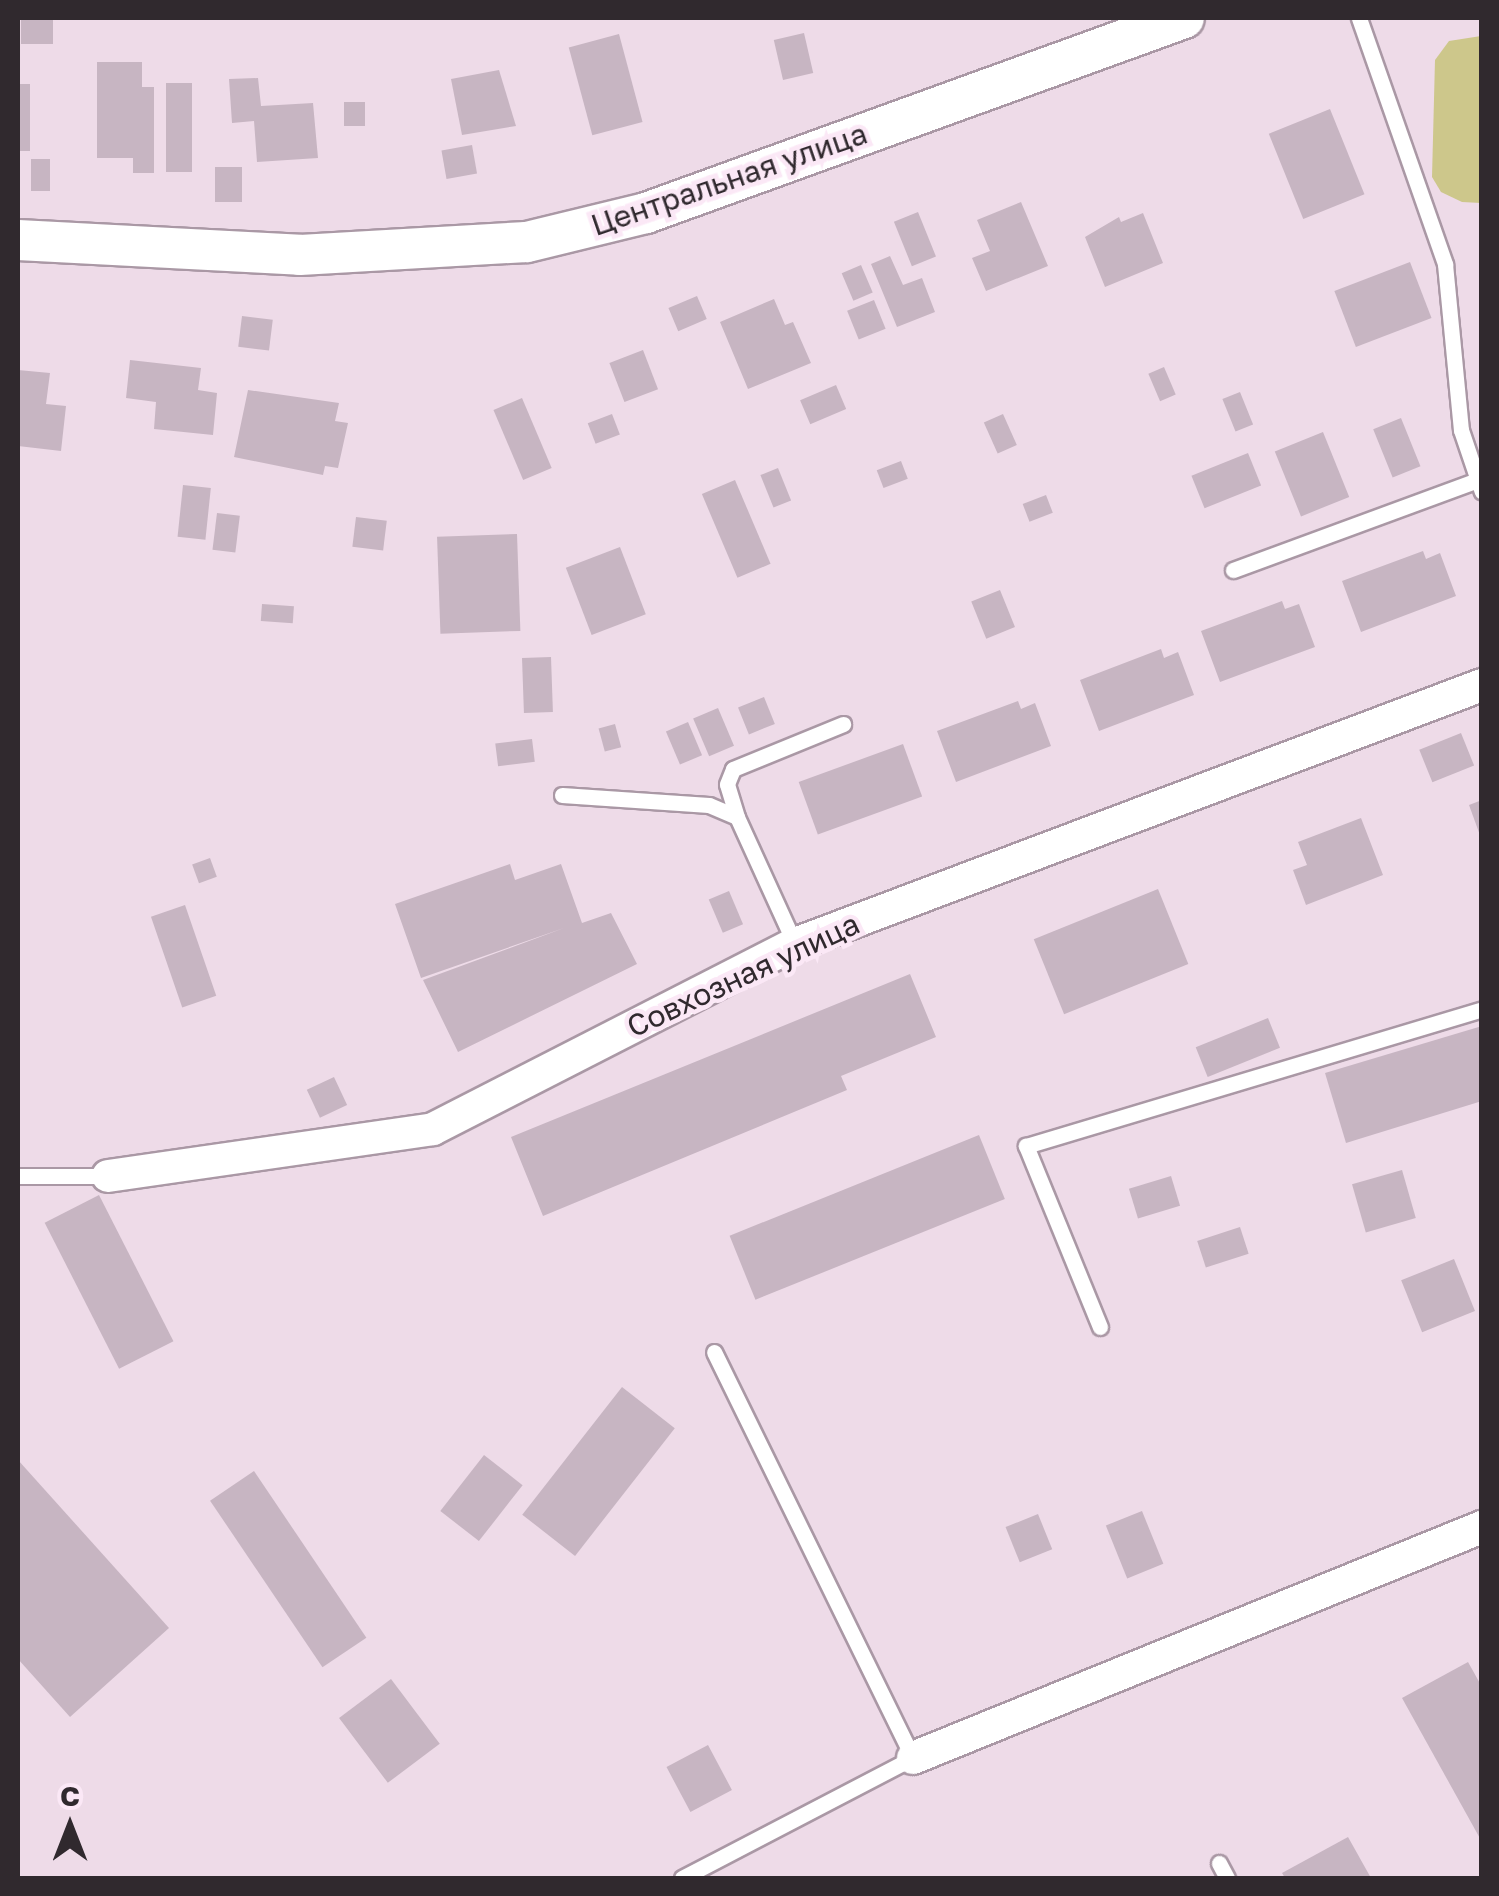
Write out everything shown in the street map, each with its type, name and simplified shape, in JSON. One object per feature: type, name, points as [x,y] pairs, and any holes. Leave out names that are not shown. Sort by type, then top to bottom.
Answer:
[{"type":"street","name":"Центральная улица","points":[[18,240],[300,255],[527,242],[646,214],[1184,18]]},
{"type":"street","name":"Совхозная улица","points":[[108,1176],[433,1128],[795,944],[1482,685]]},
{"type":"street","points":[[913,1758],[1482,1527]]},
{"type":"lane","points":[[1233,570],[1479,486],[1461,430],[1445,264],[1359,18]]},
{"type":"lane","points":[[795,944],[737,817],[727,784],[733,769],[843,724]]},
{"type":"lane","points":[[562,795],[709,805],[737,817]]},
{"type":"lane","points":[[1100,1327],[1026,1146],[1482,1009]]},
{"type":"lane","points":[[18,1176],[108,1176]]},
{"type":"lane","points":[[682,1878],[913,1758],[714,1352]]},
{"type":"lane","points":[[1219,1863],[1228,1878]]},
{"type":"shaded area","points":[[1481,36],[1481,203],[1462,202],[1441,192],[1432,177],[1435,60],[1449,41]]},
{"type":"building","points":[[21,18],[53,18],[53,44],[21,44]]},
{"type":"building","points":[[804,33],[813,73],[783,80],[774,40]]},
{"type":"building","points":[[619,34],[643,122],[592,135],[569,47]]},
{"type":"building","points":[[97,62],[142,62],[142,87],[154,87],[154,173],[133,173],[133,158],[97,158]]},
{"type":"building","points":[[499,70],[516,126],[462,135],[451,79]]},
{"type":"building","points":[[258,78],[261,106],[313,103],[318,158],[257,162],[254,121],[232,123],[229,79]]},
{"type":"building","points":[[166,83],[192,83],[192,172],[166,172]]},
{"type":"building","points":[[18,84],[30,84],[30,151],[18,151]]},
{"type":"building","points":[[344,102],[365,102],[365,126],[344,126]]},
{"type":"building","points":[[1330,109],[1364,194],[1303,219],[1269,134]]},
{"type":"building","points":[[472,145],[477,174],[447,179],[441,150]]},
{"type":"building","points":[[31,159],[50,159],[50,191],[31,191]]},
{"type":"building","points":[[215,167],[242,167],[242,202],[215,202]]},
{"type":"building","points":[[1021,202],[1048,266],[986,291],[972,258],[990,251],[977,220]]},
{"type":"building","points":[[918,212],[936,257],[912,266],[894,222]]},
{"type":"building","points":[[1143,213],[1163,263],[1105,287],[1085,237],[1119,217],[1121,222]]},
{"type":"building","points":[[890,256],[903,285],[922,278],[935,312],[897,327],[871,264]]},
{"type":"building","points":[[1410,262],[1432,318],[1356,347],[1334,291]]},
{"type":"building","points":[[861,265],[873,293],[853,301],[842,273]]},
{"type":"building","points":[[697,296],[707,319],[678,331],[668,308]]},
{"type":"building","points":[[774,299],[785,325],[793,322],[811,363],[748,389],[720,322]]},
{"type":"building","points":[[874,300],[886,329],[859,340],[847,311]]},
{"type":"building","points":[[242,316],[273,320],[269,351],[238,347]]},
{"type":"building","points":[[643,350],[658,389],[624,402],[609,363]]},
{"type":"building","points":[[130,360],[201,368],[198,390],[217,393],[213,435],[154,429],[156,402],[126,398]]},
{"type":"building","points":[[1164,367],[1176,395],[1160,401],[1148,374]]},
{"type":"building","points":[[18,370],[50,373],[46,404],[66,406],[61,451],[18,446]]},
{"type":"building","points":[[836,385],[846,409],[810,424],[800,400]]},
{"type":"building","points":[[248,390],[339,403],[335,421],[348,423],[338,468],[325,466],[323,475],[234,457]]},
{"type":"building","points":[[1240,392],[1253,424],[1235,432],[1222,399]]},
{"type":"building","points":[[522,398],[552,468],[523,480],[493,410]]},
{"type":"building","points":[[612,414],[620,435],[596,444],[588,423]]},
{"type":"building","points":[[1003,414],[1017,445],[998,454],[984,423]]},
{"type":"building","points":[[1401,418],[1420,466],[1393,477],[1373,429]]},
{"type":"building","points":[[1323,432],[1349,497],[1301,516],[1275,451]]},
{"type":"building","points":[[1248,453],[1261,485],[1205,508],[1191,476]]},
{"type":"building","points":[[901,461],[908,479],[884,488],[877,470]]},
{"type":"building","points":[[778,468],[791,500],[773,508],[760,475]]},
{"type":"building","points":[[735,480],[771,564],[737,578],[702,494]]},
{"type":"building","points":[[183,485],[211,488],[205,540],[178,537]]},
{"type":"building","points":[[1046,495],[1053,513],[1029,522],[1023,504]]},
{"type":"building","points":[[217,513],[240,516],[235,553],[212,550]]},
{"type":"building","points":[[356,517],[387,521],[383,551],[352,547]]},
{"type":"building","points":[[517,534],[520,631],[440,634],[437,537]]},
{"type":"building","points":[[620,547],[646,614],[592,635],[566,568]]},
{"type":"building","points":[[1423,551],[1426,559],[1440,553],[1456,596],[1361,632],[1342,581]]},
{"type":"building","points":[[1000,590],[1015,627],[986,639],[971,602]]},
{"type":"building","points":[[1282,601],[1285,609],[1299,604],[1315,647],[1220,682],[1201,631]]},
{"type":"building","points":[[262,604],[294,606],[293,623],[261,621]]},
{"type":"building","points":[[1161,649],[1164,658],[1178,652],[1194,695],[1099,731],[1080,680]]},
{"type":"building","points":[[551,657],[553,712],[524,713],[522,658]]},
{"type":"building","points":[[764,697],[775,724],[749,734],[738,707]]},
{"type":"building","points":[[1018,701],[1021,709],[1035,703],[1051,746],[956,782],[937,731]]},
{"type":"building","points":[[718,708],[734,746],[709,756],[693,719]]},
{"type":"building","points":[[688,722],[702,755],[680,765],[666,731]]},
{"type":"building","points":[[615,724],[621,747],[605,752],[599,728]]},
{"type":"building","points":[[1461,733],[1474,765],[1432,782],[1419,750]]},
{"type":"building","points":[[532,739],[535,762],[498,766],[495,744]]},
{"type":"building","points":[[903,744],[922,797],[818,835],[799,782]]},
{"type":"building","points":[[1482,800],[1482,838],[1481,838],[1469,805]]},
{"type":"building","points":[[1361,818],[1383,875],[1306,905],[1293,870],[1307,865],[1298,842]]},
{"type":"building","points":[[210,858],[217,877],[199,883],[192,864]]},
{"type":"building","points":[[510,864],[515,880],[561,864],[582,923],[611,913],[637,964],[458,1052],[423,980],[564,928],[421,978],[395,904]]},
{"type":"building","points":[[1158,889],[1188,964],[1064,1014],[1034,939]]},
{"type":"building","points":[[729,891],[743,924],[723,933],[709,900]]},
{"type":"building","points":[[185,905],[216,996],[182,1007],[151,917]]},
{"type":"building","points":[[910,974],[936,1037],[841,1076],[847,1090],[543,1216],[511,1137]]},
{"type":"building","points":[[1268,1018],[1280,1048],[1208,1077],[1196,1047]]},
{"type":"building","points":[[1482,1026],[1482,1101],[1346,1143],[1325,1073]]},
{"type":"building","points":[[334,1077],[347,1105],[320,1118],[307,1090]]},
{"type":"building","points":[[979,1135],[1005,1199],[755,1300],[730,1236]]},
{"type":"building","points":[[1402,1170],[1416,1218],[1366,1232],[1352,1184]]},
{"type":"building","points":[[1171,1176],[1180,1206],[1138,1219],[1129,1189]]},
{"type":"building","points":[[99,1195],[173,1341],[119,1369],[45,1223]]},
{"type":"building","points":[[1240,1227],[1249,1254],[1206,1268],[1197,1241]]},
{"type":"building","points":[[1454,1259],[1475,1311],[1422,1332],[1401,1280]]},
{"type":"building","points":[[622,1387],[675,1428],[575,1556],[522,1515]]},
{"type":"building","points":[[484,1455],[523,1485],[479,1541],[440,1511]]},
{"type":"building","points":[[18,1460],[169,1628],[70,1717],[18,1659]]},
{"type":"building","points":[[254,1471],[366,1638],[322,1667],[210,1501]]},
{"type":"building","points":[[1142,1511],[1163,1564],[1127,1578],[1106,1526]]},
{"type":"building","points":[[1038,1514],[1052,1549],[1020,1562],[1006,1527]]},
{"type":"building","points":[[1468,1662],[1482,1687],[1482,1842],[1402,1698]]},
{"type":"building","points":[[391,1679],[440,1744],[388,1783],[339,1718]]},
{"type":"building","points":[[708,1745],[732,1790],[690,1812],[667,1767]]},
{"type":"building","points":[[1348,1837],[1371,1878],[1285,1878],[1282,1873]]}]
